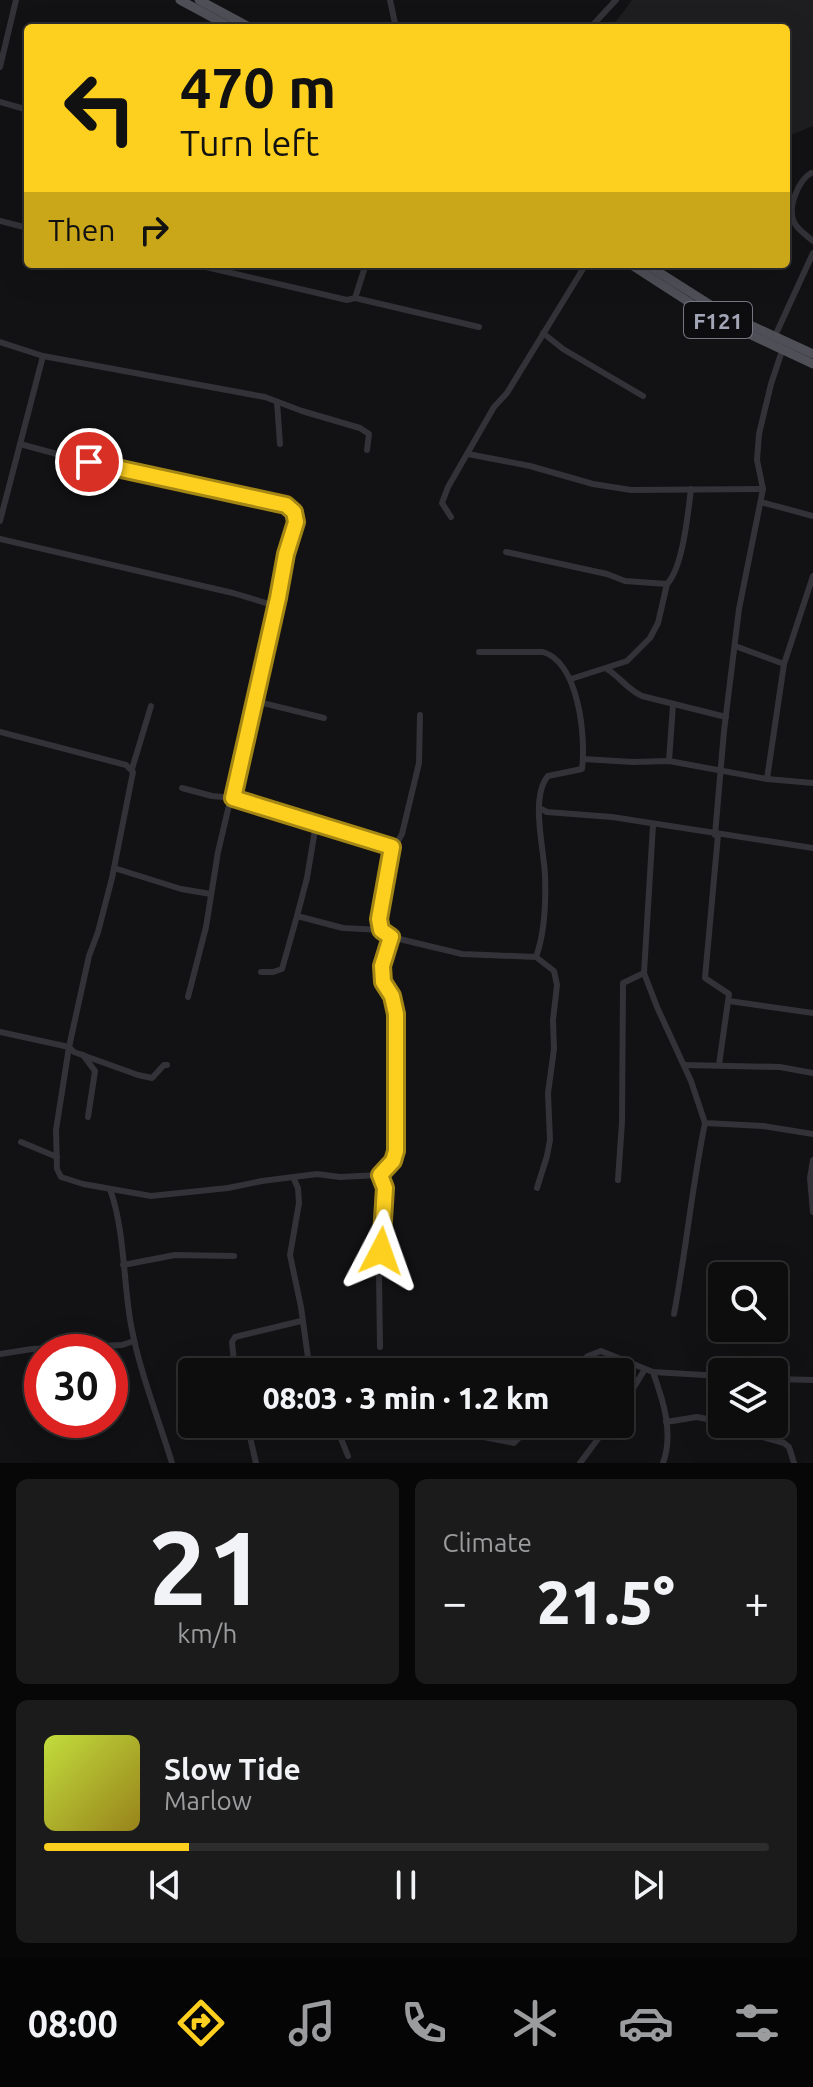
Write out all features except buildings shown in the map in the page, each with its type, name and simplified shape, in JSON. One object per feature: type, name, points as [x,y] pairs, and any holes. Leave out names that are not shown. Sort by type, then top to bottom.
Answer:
[{"type":"main road","points":[[180,0],[225,24]]},
{"type":"main road","points":[[199,0],[244,24]]},
{"type":"main road","name":"F121","points":[[636,268],[709,315],[813,364]]},
{"type":"main road","name":"F121","points":[[652,268],[720,311],[813,354]]},
{"type":"street","points":[[0,67],[16,0]]},
{"type":"street","points":[[390,0],[396,24]]},
{"type":"street","points":[[594,24],[616,0]]},
{"type":"street","points":[[0,102],[24,109]]},
{"type":"street","points":[[811,173],[802,179],[791,212],[794,224],[813,241]]},
{"type":"street","points":[[0,221],[24,227]]},
{"type":"street","points":[[775,336],[813,253]]},
{"type":"street","points":[[210,268],[479,327]]},
{"type":"street","points":[[355,298],[365,268]]},
{"type":"street","points":[[451,517],[442,503],[448,487],[494,407],[507,393],[584,268]]},
{"type":"street","points":[[543,333],[563,349],[643,396]]},
{"type":"street","points":[[0,342],[43,356],[251,394],[360,428],[369,434],[367,450]]},
{"type":"street","points":[[719,1065],[729,1001],[726,990],[705,978],[721,770],[735,646],[763,489],[757,449],[763,413],[782,351]]},
{"type":"street","points":[[0,521],[43,356]]},
{"type":"street","points":[[277,402],[280,444]]},
{"type":"street","points":[[20,444],[105,467],[286,505],[294,512],[296,522],[218,852],[206,927],[188,997]]},
{"type":"street","points":[[468,454],[631,490],[763,489]]},
{"type":"street","points":[[571,679],[622,665],[650,638],[658,623],[667,584],[672,579],[681,549],[691,489]]},
{"type":"street","points":[[761,502],[813,516]]},
{"type":"street","points":[[0,539],[233,593],[276,606]]},
{"type":"street","points":[[506,552],[607,574],[625,581],[667,584]]},
{"type":"street","points":[[767,779],[784,664],[813,576]]},
{"type":"street","points":[[735,646],[784,664]]},
{"type":"street","points":[[479,652],[548,653],[559,660],[571,679],[582,725],[581,770],[545,777],[539,808],[545,914],[536,957]]},
{"type":"street","points":[[621,677],[622,665]]},
{"type":"street","points":[[607,668],[636,693],[726,717]]},
{"type":"street","points":[[254,701],[324,718]]},
{"type":"street","points":[[669,761],[673,705]]},
{"type":"street","points":[[151,706],[132,769],[114,868],[89,956],[69,1047],[56,1130],[61,1177],[151,1196],[293,1177],[380,1175],[393,1161],[396,1151],[396,1014],[392,996],[383,982],[382,966],[391,937]]},
{"type":"street","points":[[381,930],[381,902],[392,847],[402,834],[419,763],[420,715]]},
{"type":"street","points":[[0,732],[113,761],[132,769]]},
{"type":"street","points":[[583,759],[669,761],[767,779],[813,783]]},
{"type":"street","points":[[182,788],[233,798],[392,847]]},
{"type":"street","points":[[539,808],[547,812],[598,816],[813,848]]},
{"type":"street","points":[[540,821],[547,812]]},
{"type":"street","points":[[261,972],[282,969],[307,878],[316,824]]},
{"type":"street","points":[[653,825],[644,973],[705,1123],[674,1314]]},
{"type":"street","points":[[114,868],[181,889],[211,894]]},
{"type":"street","points":[[297,916],[343,928],[381,930],[391,937],[462,954],[536,957],[554,971],[557,985],[548,1093],[550,1140],[537,1188]]},
{"type":"street","points":[[618,1180],[622,1122],[623,983],[644,973]]},
{"type":"street","points":[[729,1001],[813,1013]]},
{"type":"street","points":[[0,1032],[69,1047],[83,1055],[152,1078],[167,1065]]},
{"type":"street","points":[[83,1055],[95,1071],[88,1117]]},
{"type":"street","points":[[684,1065],[780,1067],[813,1073]]},
{"type":"street","points":[[705,1123],[763,1126],[813,1134]]},
{"type":"street","points":[[21,1142],[57,1157]]},
{"type":"street","points":[[813,1160],[810,1178],[813,1212]]},
{"type":"street","points":[[380,1175],[385,1188],[379,1274],[380,1347]]},
{"type":"street","points":[[298,1188],[306,1176]]},
{"type":"street","points":[[293,1177],[298,1188],[296,1227],[290,1255],[308,1358]]},
{"type":"street","points":[[110,1189],[134,1341],[172,1463]]},
{"type":"street","points":[[123,1265],[175,1255],[234,1256]]},
{"type":"street","points":[[234,1358],[232,1342],[235,1337],[301,1321]]},
{"type":"street","points":[[0,1354],[32,1349],[122,1345],[134,1341]]},
{"type":"street","points":[[586,1358],[601,1351],[619,1358]]},
{"type":"street","points":[[634,1364],[649,1370],[708,1375]]},
{"type":"street","points":[[634,1391],[649,1370]]},
{"type":"street","points":[[649,1370],[665,1408],[666,1453],[663,1463]]},
{"type":"street","points":[[788,1379],[813,1380]]},
{"type":"street","points":[[666,1422],[697,1417],[708,1419]]},
{"type":"street","points":[[250,1438],[256,1463]]},
{"type":"street","points":[[341,1438],[348,1456]]},
{"type":"street","points":[[489,1438],[514,1443],[519,1438]]},
{"type":"street","points":[[580,1463],[599,1438]]},
{"type":"street","points":[[766,1438],[786,1445],[794,1463]]},
{"type":"shaded area","points":[[632,0],[813,0],[813,126],[790,135],[790,24],[614,24]]},
{"type":"route","points":[[89,462],[286,505],[294,512],[296,522],[286,554],[233,798],[392,847],[379,919],[381,930],[391,937],[382,966],[383,982],[392,996],[396,1014],[396,1151],[393,1161],[380,1175],[385,1185],[381,1251]]}]
